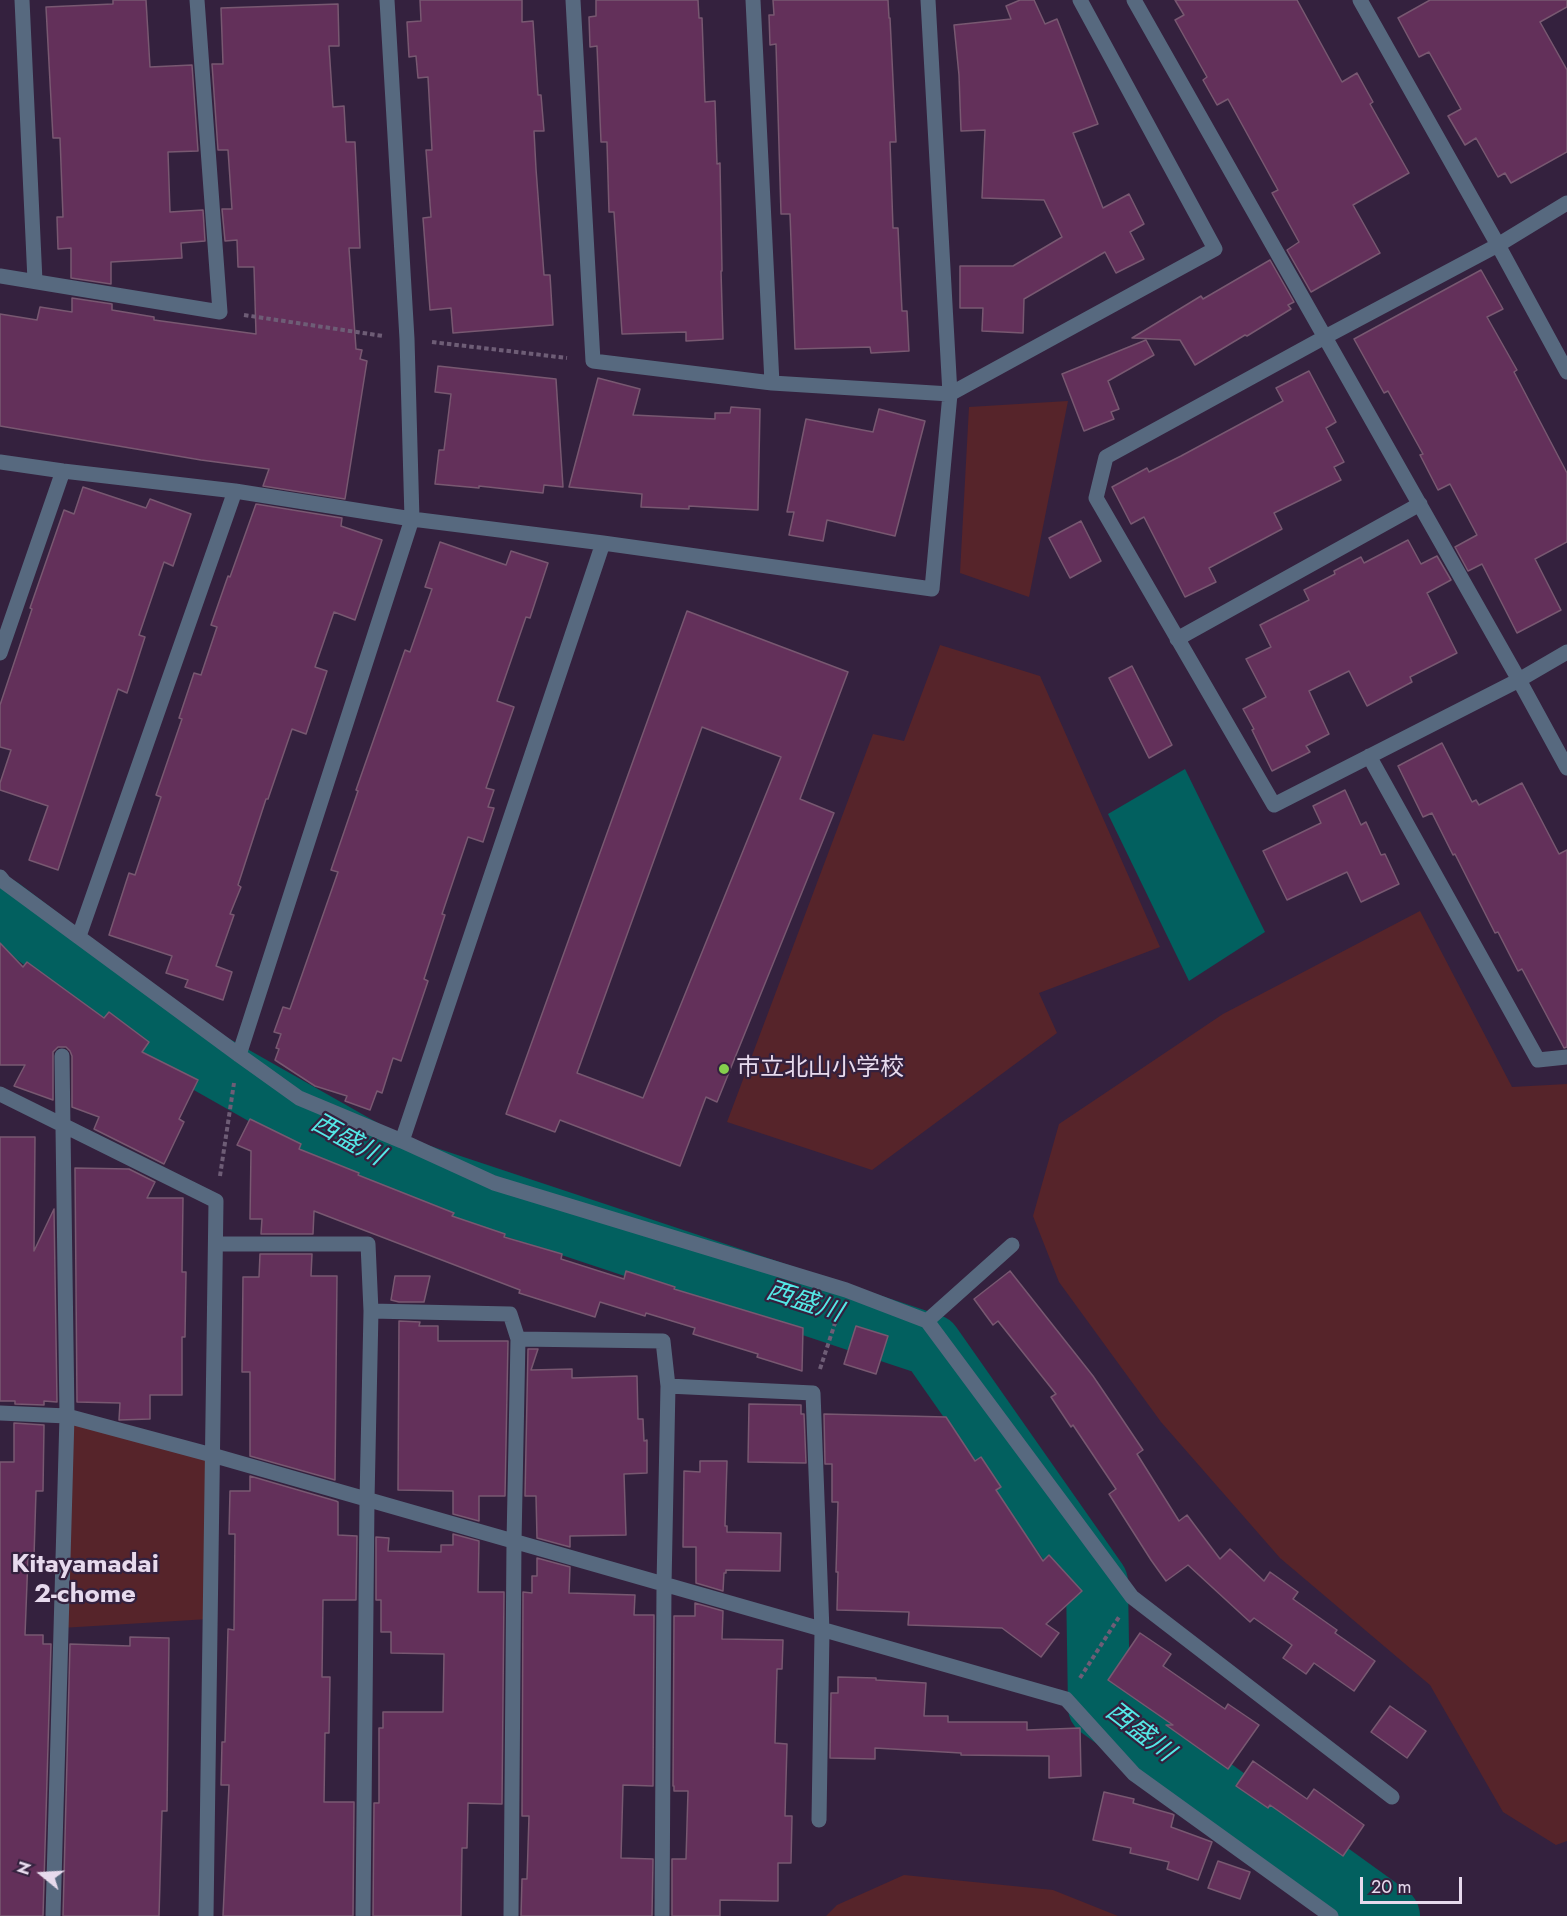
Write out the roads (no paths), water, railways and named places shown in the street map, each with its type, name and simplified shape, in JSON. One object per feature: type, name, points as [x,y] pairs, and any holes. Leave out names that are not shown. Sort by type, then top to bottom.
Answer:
[{"type":"street","points":[[22,0],[35,281]]},
{"type":"street","points":[[0,276],[220,312],[197,0]]},
{"type":"street","points":[[239,1055],[412,519],[408,339],[387,0]]},
{"type":"street","points":[[573,0],[593,361],[772,383],[950,393],[1215,249],[1080,0]]},
{"type":"street","points":[[753,0],[772,383]]},
{"type":"street","points":[[0,462],[235,490],[412,519],[932,589],[950,393],[928,0]]},
{"type":"street","points":[[1134,0],[1520,680],[1567,768]]},
{"type":"street","points":[[1360,0],[1567,372]]},
{"type":"street","points":[[1567,203],[1498,245],[1106,458],[1096,498],[1274,805],[1520,680],[1567,652]]},
{"type":"street","points":[[0,653],[63,471]]},
{"type":"street","points":[[79,936],[235,490]]},
{"type":"street","points":[[1177,639],[1420,504]]},
{"type":"street","points":[[402,1141],[603,543]]},
{"type":"street","points":[[1369,756],[1538,1060],[1567,1057]]},
{"type":"street","points":[[0,878],[300,1098],[494,1183],[846,1290],[927,1321],[1132,1597],[1392,1797]]},
{"type":"street","points":[[52,1916],[67,1416],[62,1056]]},
{"type":"street","points":[[0,1094],[216,1201],[206,1916]]},
{"type":"street","points":[[216,1244],[368,1244],[371,1311],[363,1916]]},
{"type":"street","points":[[927,1321],[1012,1245]]},
{"type":"street","points":[[371,1311],[510,1314],[518,1339],[511,1916]]},
{"type":"street","points":[[518,1339],[663,1341],[668,1386],[662,1916]]},
{"type":"street","points":[[668,1386],[813,1393],[822,1631],[819,1820]]},
{"type":"street","points":[[0,1413],[67,1416],[212,1455],[1066,1699],[1134,1774],[1331,1916]]},
{"type":"waterway","name":"西盛川","points":[[0,908],[195,1055],[389,1165],[931,1345],[1097,1582],[1099,1707],[1389,1916]]},
{"type":"place","name":"市立北山小学校","points":[[724,1069]]},
{"type":"district","name":"Kitayamadai 2-chome","points":[[85,1581]]}]
